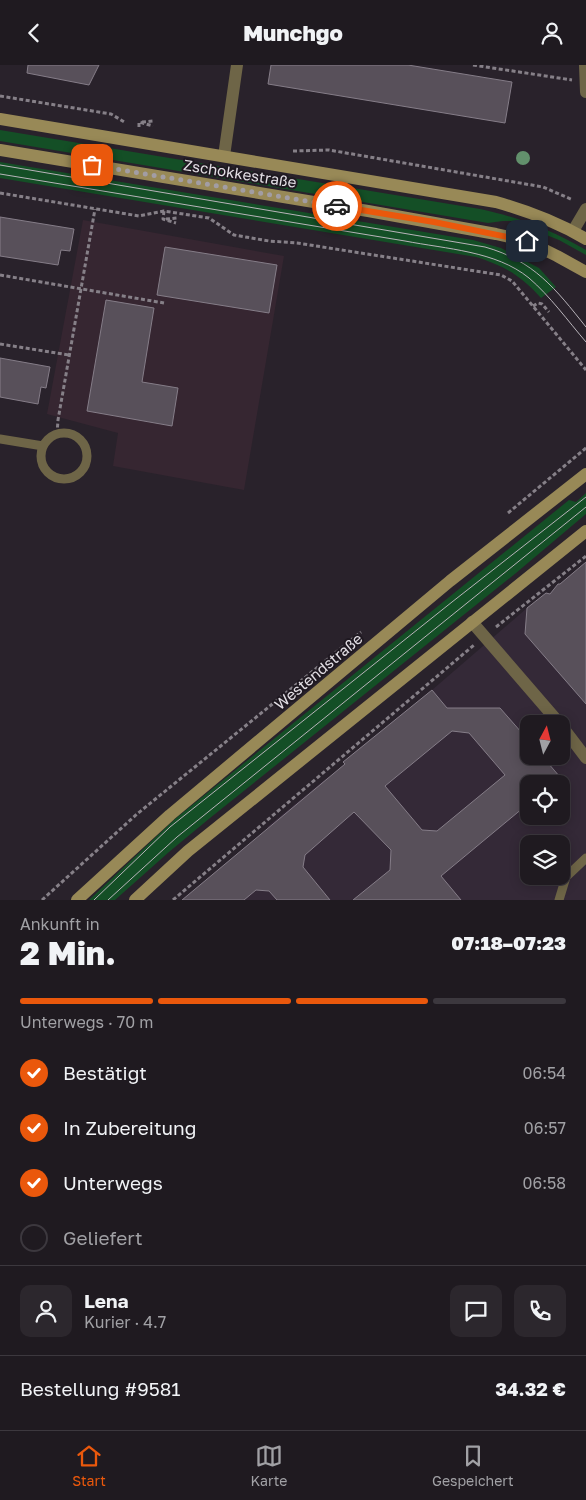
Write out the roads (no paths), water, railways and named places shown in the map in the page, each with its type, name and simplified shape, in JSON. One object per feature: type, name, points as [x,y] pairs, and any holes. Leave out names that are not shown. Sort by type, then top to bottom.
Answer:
[{"type":"main road","name":"Zschokkestraße","points":[[0,119],[496,202],[534,214],[573,231],[586,239]]},
{"type":"main road","name":"Zschokkestraße","points":[[0,150],[496,234],[527,241],[557,255],[586,272]]},
{"type":"main road","name":"Westendstraße","points":[[77,900],[170,815],[443,587],[586,474]]},
{"type":"main road","points":[[135,900],[188,851],[586,531]]},
{"type":"street","points":[[224,156],[237,65]]},
{"type":"street","points":[[585,65],[586,87]]},
{"type":"street","points":[[573,231],[586,209]]},
{"type":"street","points":[[472,622],[552,715]]},
{"type":"street","points":[[570,737],[586,758]]},
{"type":"lane","points":[[66,433],[74,435],[86,447],[88,455],[86,464],[75,477],[59,480],[45,471],[41,463],[40,454],[43,446],[46,441],[57,434],[66,433]]},
{"type":"lane","points":[[0,439],[43,446]]},
{"type":"lane","points":[[559,900],[566,877],[586,858]]},
{"type":"tram line","points":[[0,165],[485,247],[502,253],[530,268],[553,288],[586,327]]},
{"type":"tram line","points":[[0,174],[470,252],[501,262],[529,278],[552,301],[586,342]]},
{"type":"tram line","points":[[94,900],[170,827],[586,497]]},
{"type":"tram line","points":[[108,900],[177,837],[586,507]]}]
